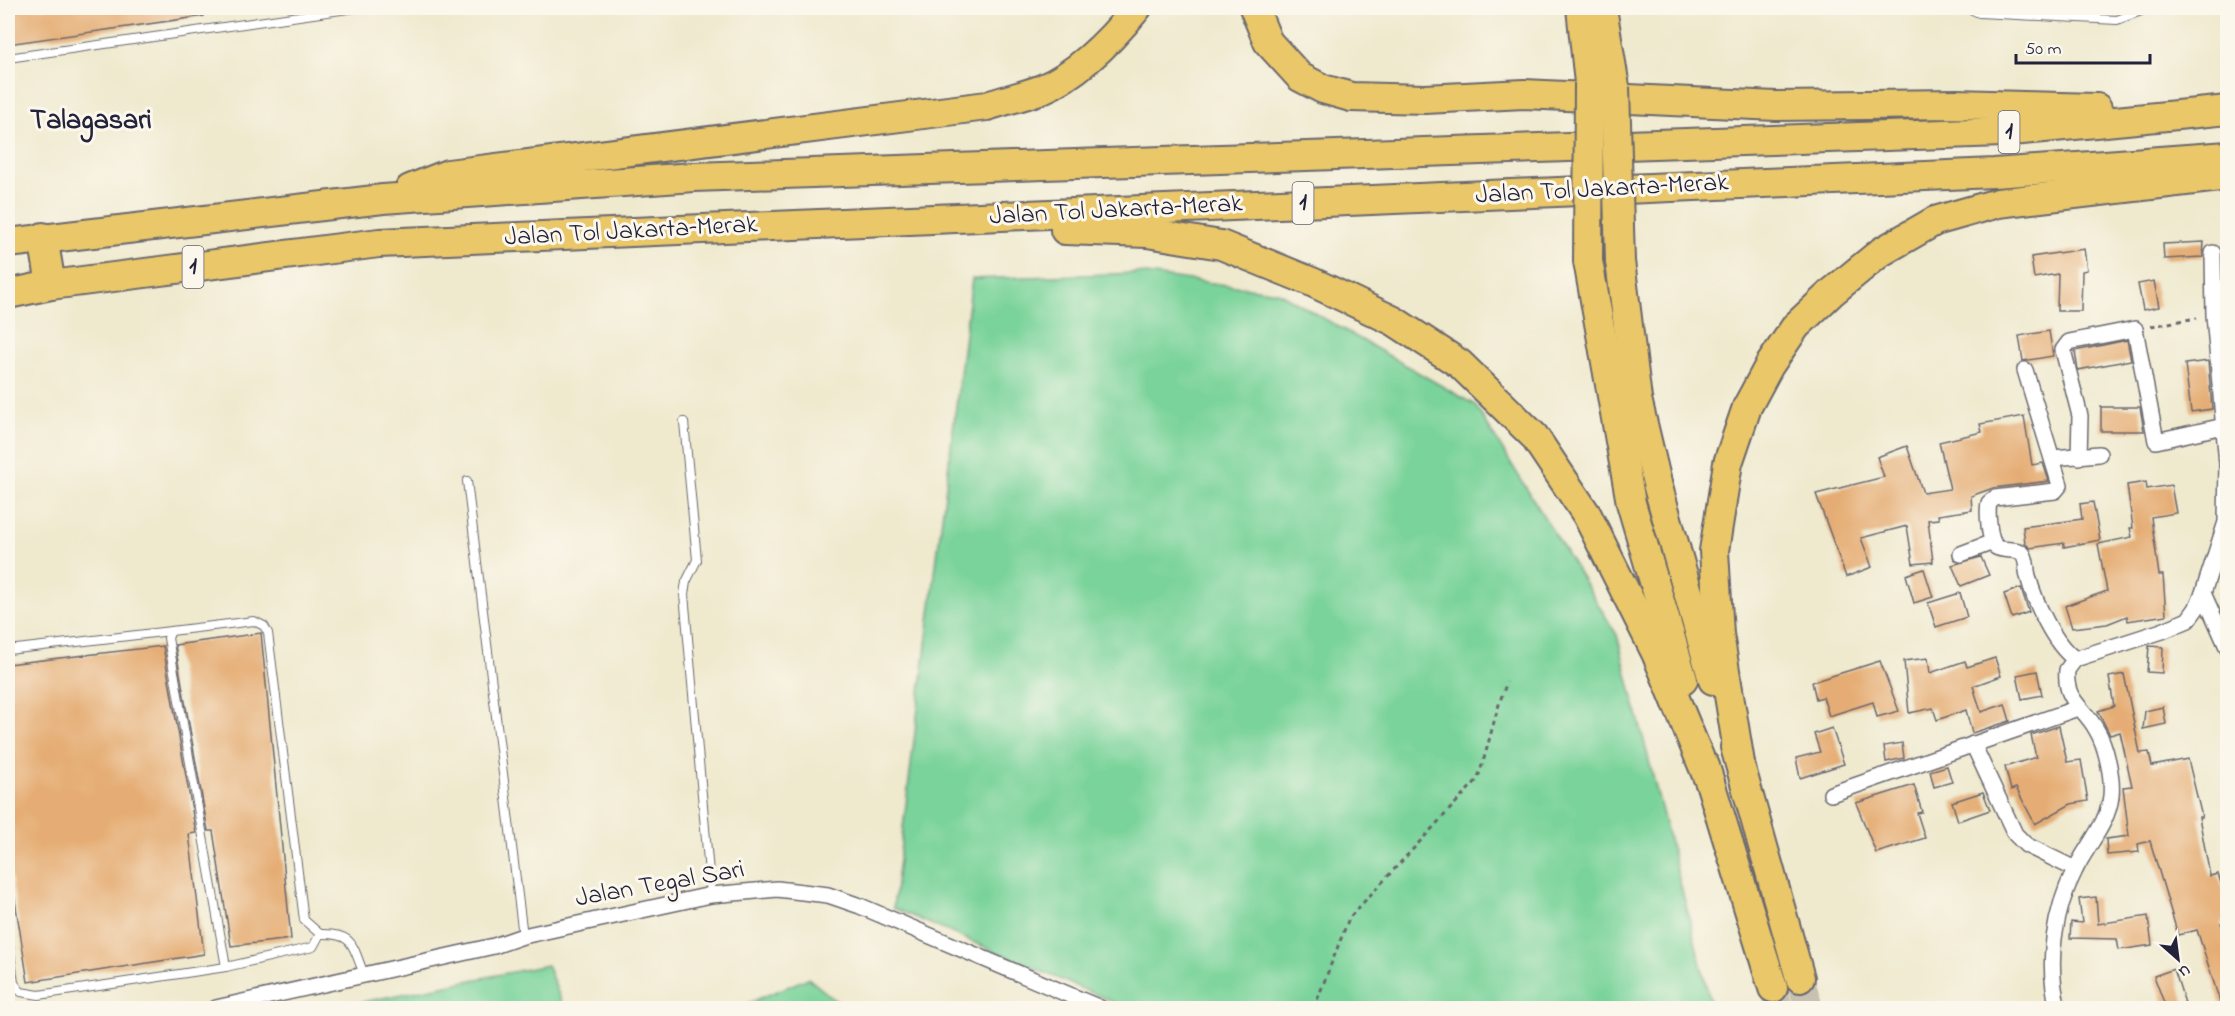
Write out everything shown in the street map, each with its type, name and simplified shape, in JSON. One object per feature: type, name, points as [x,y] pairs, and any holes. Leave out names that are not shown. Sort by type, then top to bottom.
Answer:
[{"type":"highway","points":[[383,199],[448,174],[987,106],[1042,89],[1078,67],[1118,32],[1137,8]]},
{"type":"highway","points":[[1254,8],[1268,42],[1300,77],[1323,90],[1351,97],[1425,99],[1524,94],[1776,106],[1957,104],[2222,111]]},
{"type":"highway","points":[[1581,8],[1602,85],[1637,399],[1658,488],[1700,641],[1740,763],[1800,978]]},
{"type":"highway","points":[[1602,8],[1602,85],[1588,261],[1631,502],[1675,650],[1710,783],[1773,988]]},
{"type":"highway","name":"Jalan Tol Jakarta–Merak","points":[[8,243],[43,237],[383,199],[694,177],[2003,132],[2222,111]]},
{"type":"highway","name":"Jalan Tol Jakarta–Merak","points":[[8,294],[51,285],[379,243],[1982,173],[2228,156]]},
{"type":"highway","points":[[1740,763],[1719,634],[1714,551],[1728,463],[1747,407],[1768,366],[1796,326],[1831,293],[1881,252],[1935,221],[1998,203],[2228,176]]},
{"type":"highway","points":[[379,243],[1062,230],[1147,234],[1221,245],[1302,278],[1394,321],[1460,364],[1534,436],[1587,515],[1656,653],[1710,783]]},
{"type":"highway","points":[[43,237],[51,285]]},
{"type":"street","points":[[2058,1008],[2053,989],[2053,945],[2061,904],[2075,869],[2099,830],[2111,795],[2110,776],[2100,734],[2078,708],[2069,693],[2066,680],[2067,670],[2075,659],[2162,631],[2188,620],[2203,593],[2226,522],[2227,464],[2214,315],[2213,253]]},
{"type":"street","points":[[2079,457],[2080,416],[2063,350],[2069,342],[2135,329],[2156,441],[2224,426]]},
{"type":"street","points":[[2025,370],[2059,476],[2059,489],[1995,498],[1989,502],[1987,511],[1993,542],[1996,547],[2020,551],[2024,555],[2028,577],[2056,640],[2075,659]]},
{"type":"street","points":[[2053,458],[2079,457],[2099,453]]},
{"type":"street","points":[[1961,554],[1993,542]]},
{"type":"street","points":[[2203,593],[2228,649]]},
{"type":"street","points":[[1831,794],[2078,708]]},
{"type":"street","points":[[1973,744],[2015,834],[2026,845],[2075,869]]},
{"type":"street","name":"Jalan Tegal Sari","points":[[216,1008],[494,946],[523,936],[711,895],[777,889],[828,895],[860,906],[1100,1008]]},
{"type":"lane","points":[[8,58],[355,8]]},
{"type":"lane","points":[[1968,8],[1979,13],[2117,20],[2149,8]]},
{"type":"lane","points":[[684,422],[697,560],[684,594],[711,895]]},
{"type":"lane","points":[[467,481],[523,936]]},
{"type":"lane","points":[[8,651],[254,621],[264,626],[268,633],[304,920],[320,934],[339,933],[347,938],[353,945],[364,974]]},
{"type":"lane","points":[[171,631],[168,649],[226,967]]},
{"type":"lane","points":[[8,939],[14,982],[21,992],[28,995],[226,967],[306,951],[318,942],[320,934]]},
{"type":"path","points":[[2135,329],[2214,315]]},
{"type":"path","points":[[1314,1008],[1349,918],[1477,780],[1486,754],[1494,713],[1507,682]]},
{"type":"green space","points":[[1138,273],[1278,292],[1475,405],[1617,635],[1712,1008],[1127,1008],[893,908],[972,279]]},
{"type":"green space","points":[[547,965],[564,1008],[333,1008]]},
{"type":"green space","points":[[808,978],[845,1008],[737,1008]]},
{"type":"building","points":[[8,8],[203,8],[204,16],[8,44]]},
{"type":"building","points":[[2204,242],[2203,257],[2164,259],[2163,244]]},
{"type":"building","points":[[2084,249],[2087,270],[2082,271],[2081,311],[2057,311],[2058,274],[2034,278],[2031,257]]},
{"type":"building","points":[[2154,281],[2159,307],[2143,310],[2138,284]]},
{"type":"building","points":[[2049,331],[2053,356],[2023,361],[2019,336]]},
{"type":"building","points":[[2127,340],[2131,360],[2078,370],[2075,351]]},
{"type":"building","points":[[2208,361],[2212,409],[2191,412],[2185,364]]},
{"type":"building","points":[[2101,407],[2140,407],[2144,431],[2101,431]]},
{"type":"building","points":[[2024,416],[2032,465],[2043,463],[2049,481],[1993,488],[1971,496],[1972,510],[1938,515],[1939,519],[1928,520],[1933,562],[1913,564],[1907,526],[1861,538],[1872,567],[1846,577],[1816,494],[1884,477],[1877,457],[1907,446],[1923,493],[1950,489],[1939,442],[1982,432],[1980,424]]},
{"type":"building","points":[[2146,482],[2147,489],[2171,485],[2176,513],[2151,517],[2159,575],[2163,575],[2166,615],[2128,621],[2127,616],[2107,624],[2072,628],[2065,606],[2107,591],[2098,544],[2132,537],[2130,528],[2133,528],[2127,485]]},
{"type":"building","points":[[2093,502],[2100,540],[2064,547],[2064,543],[2030,548],[2025,543],[2023,527],[2082,519],[2080,504]]},
{"type":"building","points":[[1981,557],[1989,575],[1961,586],[1952,565]]},
{"type":"building","points":[[1924,569],[1933,597],[1914,603],[1906,575]]},
{"type":"building","points":[[2021,588],[2029,612],[2012,618],[2004,594]]},
{"type":"building","points":[[1960,593],[1967,617],[1936,627],[1928,603]]},
{"type":"building","points":[[261,633],[291,939],[231,946],[213,831],[208,831],[175,645]]},
{"type":"building","points":[[163,646],[196,833],[189,834],[204,954],[28,982],[8,857],[8,664]]},
{"type":"building","points":[[2149,646],[2163,647],[2162,673],[2147,672]]},
{"type":"building","points":[[1928,658],[1930,673],[1965,661],[1967,667],[1995,658],[2001,676],[1973,686],[1981,712],[2005,704],[2010,721],[1972,733],[1966,710],[1937,720],[1933,708],[1909,713],[1904,661]]},
{"type":"building","points":[[1880,661],[1899,711],[1877,717],[1873,702],[1829,716],[1823,697],[1816,699],[1812,682]]},
{"type":"building","points":[[2037,671],[2042,695],[2022,699],[2017,675]]},
{"type":"building","points":[[2124,674],[2140,753],[2149,752],[2152,766],[2188,759],[2202,817],[2199,817],[2210,876],[2218,874],[2228,905],[2228,921],[2221,923],[2228,943],[2228,1008],[2222,1008],[2197,930],[2178,935],[2150,841],[2138,844],[2139,852],[2107,855],[2106,839],[2129,836],[2123,787],[2132,786],[2120,732],[2110,735],[2098,711],[2114,706],[2109,677]]},
{"type":"building","points":[[2163,707],[2166,724],[2143,729],[2145,711]]},
{"type":"building","points":[[2059,726],[2067,762],[2081,760],[2088,801],[2071,804],[2035,824],[2016,788],[2011,790],[2005,767],[2036,757],[2031,735]]},
{"type":"building","points":[[1832,728],[1844,764],[1800,778],[1796,758],[1820,752],[1814,734]]},
{"type":"building","points":[[1902,743],[1904,758],[1886,762],[1884,746]]},
{"type":"building","points":[[1947,766],[1952,782],[1934,787],[1930,771]]},
{"type":"building","points":[[1914,785],[1922,812],[1917,813],[1925,838],[1876,853],[1856,803]]},
{"type":"building","points":[[1983,792],[1990,810],[1958,821],[1952,802]]},
{"type":"building","points":[[2096,897],[2098,924],[2148,916],[2152,945],[2119,950],[2117,939],[2070,938],[2071,922],[2082,923],[2079,899]]},
{"type":"building","points":[[2174,969],[2185,1003],[2166,1008],[2154,976]]},
{"type":"tunnel","points":[[1800,978],[1809,1008]]},
{"type":"tunnel","points":[[1773,988],[1779,1008]]},
{"type":"district","name":"Talagasari","points":[[91,121]]}]
